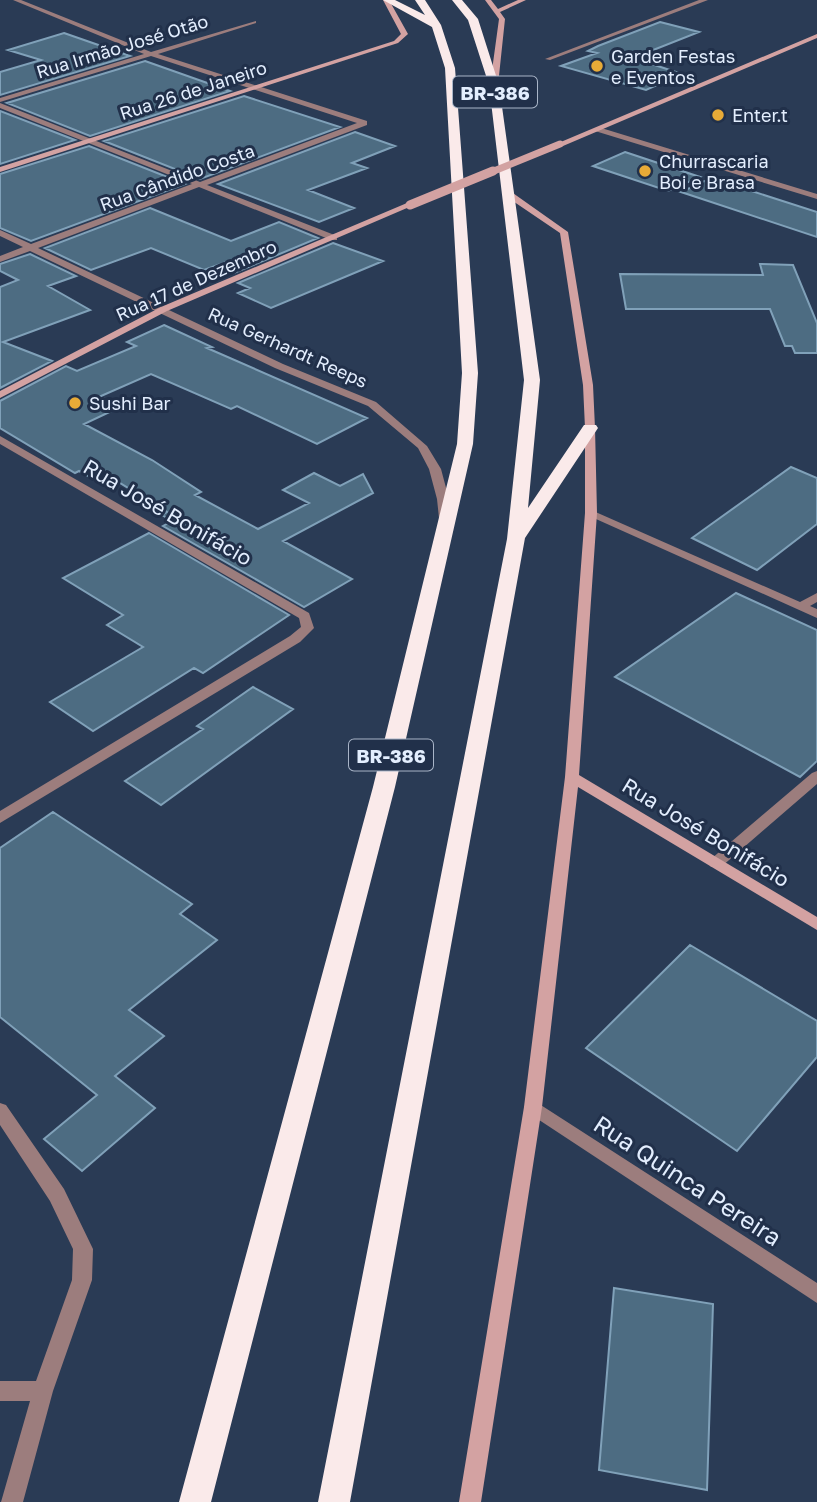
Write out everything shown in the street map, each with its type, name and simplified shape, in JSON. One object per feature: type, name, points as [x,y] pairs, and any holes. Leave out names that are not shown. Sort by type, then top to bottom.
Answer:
[{"type":"highway","points":[[387,0],[436,25]]},
{"type":"highway","name":"BR-386","points":[[196,1502],[384,788],[464,444],[470,373],[450,68],[436,25],[420,0]]},
{"type":"highway","name":"BR-386","points":[[334,1502],[516,539],[532,380],[494,85],[473,19],[457,0]]},
{"type":"highway","points":[[516,539],[590,428]]},
{"type":"main road","name":"Rua 26 de Janeiro","points":[[0,170],[396,42],[405,34],[387,0]]},
{"type":"main road","points":[[488,0],[502,19],[494,85]]},
{"type":"main road","points":[[498,11],[523,0]]},
{"type":"main road","name":"Rua 17 de Dezembro","points":[[0,395],[164,309],[817,36]]},
{"type":"main road","points":[[470,1502],[533,1107],[572,776],[591,513],[588,385],[564,232],[507,193]]},
{"type":"main road","name":"Rua José Bonifácio","points":[[572,776],[817,924]]},
{"type":"street","points":[[16,0],[57,19],[252,88]]},
{"type":"street","points":[[548,59],[705,0]]},
{"type":"street","name":"Rua Irmão José Otão","points":[[0,100],[254,22]]},
{"type":"street","name":"Rua Cândido Costa","points":[[0,259],[364,123],[252,88]]},
{"type":"street","points":[[0,105],[334,238]]},
{"type":"street","points":[[598,129],[817,197]]},
{"type":"street","name":"Rua Gerhardt Reeps","points":[[0,233],[279,366],[372,404],[422,446],[435,469],[443,499],[445,526]]},
{"type":"street","name":"Rua José Bonifácio","points":[[0,439],[305,616],[308,628],[295,639],[0,818]]},
{"type":"street","points":[[591,513],[817,614]]},
{"type":"street","points":[[800,607],[817,597]]},
{"type":"street","points":[[716,863],[817,776]]},
{"type":"street","name":"Rua Quinca Pereira","points":[[533,1107],[817,1294]]},
{"type":"street","points":[[0,1110],[57,1195],[83,1249],[82,1280],[43,1391],[12,1502]]},
{"type":"street","points":[[0,1391],[43,1391]]},
{"type":"building","points":[[660,22],[699,32],[633,58],[682,74],[646,90],[561,66],[597,53],[588,51],[598,46]]},
{"type":"building","points":[[64,33],[130,56],[0,95],[0,72],[41,60],[8,50]]},
{"type":"building","points":[[145,61],[230,91],[90,136],[7,103]]},
{"type":"building","points":[[244,96],[340,127],[200,179],[104,141]]},
{"type":"building","points":[[0,111],[75,140],[0,164]]},
{"type":"building","points":[[355,132],[395,146],[352,163],[367,168],[308,190],[354,208],[319,222],[218,184]]},
{"type":"building","points":[[89,146],[185,184],[31,241],[0,228],[0,174]]},
{"type":"building","name":"Churrascaria Boi e Brasa","points":[[625,152],[700,177],[668,191],[593,166]]},
{"type":"building","points":[[711,178],[817,212],[817,237],[681,192]]},
{"type":"building","points":[[150,208],[231,241],[279,222],[318,238],[234,273],[229,261],[204,270],[151,248],[91,270],[45,248]]},
{"type":"building","points":[[333,243],[383,261],[271,308],[238,293],[250,288],[238,283]]},
{"type":"building","points":[[30,254],[76,276],[48,286],[90,310],[3,342],[52,361],[0,388],[0,287],[18,280],[0,271],[0,264]]},
{"type":"building","points":[[760,264],[793,265],[817,323],[817,353],[795,353],[792,346],[785,346],[770,309],[626,309],[620,274],[763,275]]},
{"type":"building","points":[[164,325],[212,347],[207,348],[367,418],[317,444],[237,406],[231,409],[151,374],[101,396],[118,408],[84,424],[152,460],[201,492],[195,495],[258,529],[309,503],[283,490],[314,473],[340,486],[363,474],[373,493],[283,541],[352,579],[304,607],[163,526],[172,521],[162,515],[167,512],[115,480],[105,485],[79,471],[75,473],[0,428],[0,401],[66,366],[77,371],[136,346],[127,342]]},
{"type":"building","points":[[791,467],[817,478],[817,524],[757,570],[692,538]]},
{"type":"building","points":[[149,533],[289,615],[203,673],[194,668],[93,731],[50,702],[143,647],[107,625],[123,615],[63,578]]},
{"type":"building","points":[[736,593],[817,630],[817,761],[800,777],[615,677]]},
{"type":"building","points":[[253,687],[293,709],[161,805],[125,781],[203,729],[197,726]]},
{"type":"building","points":[[53,812],[192,904],[180,914],[217,940],[129,1010],[164,1036],[115,1076],[155,1108],[82,1171],[44,1139],[97,1095],[0,1017],[0,848]]},
{"type":"building","points":[[690,945],[817,1021],[817,1057],[737,1151],[586,1048]]},
{"type":"building","points":[[614,1288],[713,1304],[707,1490],[599,1470]]},
{"type":"place","name":"Garden Festas e Eventos","points":[[597,66]]},
{"type":"place","name":"Enter.t","points":[[718,115]]},
{"type":"place","name":"Churrascaria Boi e Brasa","points":[[645,171]]},
{"type":"place","name":"Sushi Bar","points":[[75,403]]}]
